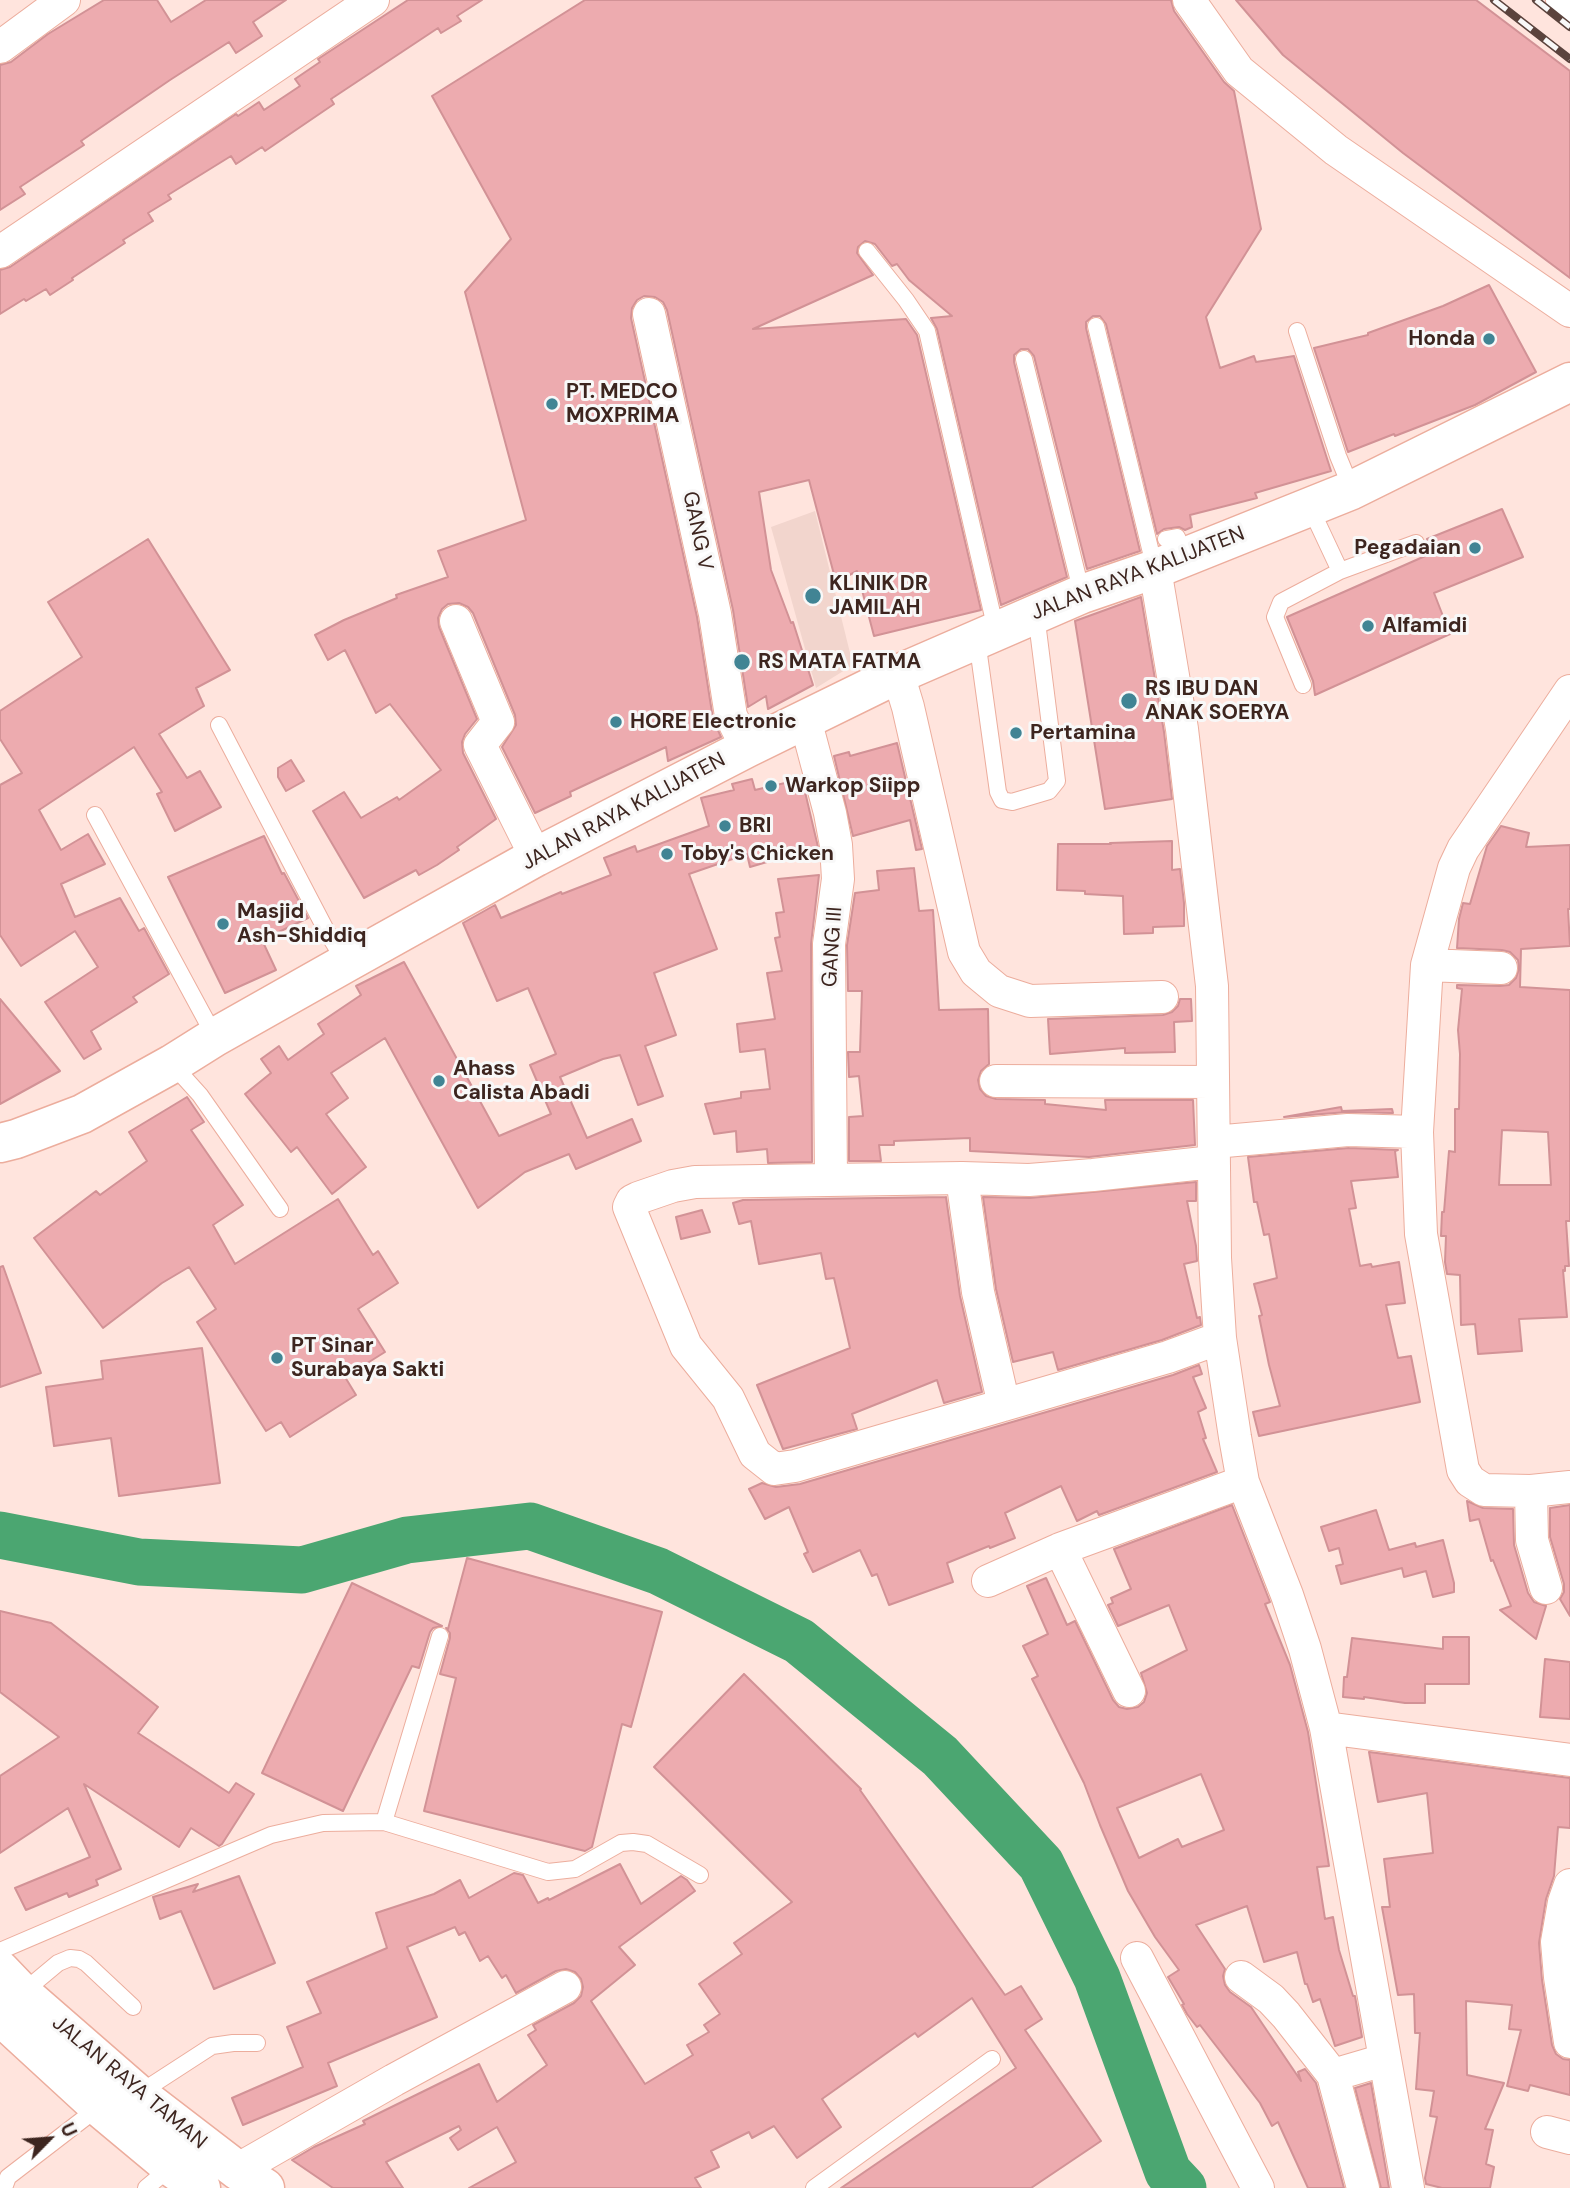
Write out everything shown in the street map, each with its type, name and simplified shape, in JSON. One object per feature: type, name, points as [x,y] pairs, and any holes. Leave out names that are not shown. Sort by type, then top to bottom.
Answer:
[{"type":"main road","name":"JALAN RAYA KALIJATEN","points":[[0,1143],[82,1114],[536,857],[805,719],[898,674],[1169,555],[1310,508],[1352,490],[1570,382]]},
{"type":"main road","name":"JALAN RAYA TAMAN","points":[[7,1993],[251,2179]]},
{"type":"main road","name":"JALAN RAYA TAMAN","points":[[7,1993],[99,2107],[173,2181]]},
{"type":"street","points":[[0,47],[64,0]]},
{"type":"street","points":[[0,251],[373,0]]},
{"type":"street","points":[[1189,0],[1239,71],[1336,150],[1570,312]]},
{"type":"street","points":[[1562,0],[1570,6]]},
{"type":"street","name":"GANG V","points":[[649,314],[715,614],[731,716],[747,748]]},
{"type":"street","points":[[1169,555],[1182,729],[1212,986],[1220,1338],[1243,1482],[1287,1595],[1326,1728],[1408,2188]]},
{"type":"street","points":[[456,621],[498,722],[480,745],[536,857]]},
{"type":"street","points":[[898,674],[908,707],[964,952],[976,972],[999,991],[1030,1001],[1162,997]]},
{"type":"street","points":[[1570,691],[1463,849],[1454,868],[1427,965],[1404,1132],[1463,1470],[1470,1481],[1484,1490],[1531,1491],[1570,1487]]},
{"type":"street","name":"GANG III","points":[[805,719],[830,813],[836,845],[838,879],[829,944],[831,1179]]},
{"type":"street","points":[[1427,965],[1501,968]]},
{"type":"street","points":[[996,1081],[1213,1082]]},
{"type":"street","points":[[1220,1338],[1168,1357],[784,1469],[774,1469],[755,1454],[728,1398],[686,1346],[629,1208],[632,1201],[686,1183],[831,1179],[1029,1180],[1093,1175],[1348,1130],[1404,1132]]},
{"type":"street","points":[[962,1178],[978,1292],[1004,1405]]},
{"type":"street","points":[[988,1581],[1060,1549],[1243,1482]]},
{"type":"street","points":[[1531,1491],[1532,1540],[1546,1588]]},
{"type":"street","points":[[1060,1549],[1129,1691]]},
{"type":"street","points":[[1326,1728],[1570,1760]]},
{"type":"street","points":[[1570,1885],[1563,1902],[1557,1942],[1570,2042]]},
{"type":"street","points":[[1137,1958],[1258,2188]]},
{"type":"street","points":[[1241,1977],[1286,2015],[1333,2075],[1363,2188]]},
{"type":"street","points":[[251,2179],[394,2080],[565,1987]]},
{"type":"street","points":[[1333,2075],[1384,2060]]},
{"type":"lane","points":[[867,251],[927,331],[987,634],[998,792],[1002,800],[1012,802],[1049,791],[1057,781],[1036,614]]},
{"type":"lane","points":[[1096,326],[1169,555]]},
{"type":"lane","points":[[1297,331],[1338,456],[1352,490]]},
{"type":"lane","points":[[1024,359],[1082,594]]},
{"type":"lane","points":[[1310,508],[1340,571]]},
{"type":"lane","points":[[1303,685],[1275,617],[1282,601],[1340,571],[1416,543]]},
{"type":"lane","points":[[219,724],[346,963]]},
{"type":"lane","points":[[96,815],[215,1037]]},
{"type":"lane","points":[[173,1064],[200,1095],[279,1209]]},
{"type":"lane","points":[[384,1822],[440,1636]]},
{"type":"lane","points":[[0,1951],[271,1835],[323,1823],[384,1822],[548,1872],[575,1869],[621,1843],[633,1842],[647,1844],[700,1875]]},
{"type":"lane","points":[[7,1993],[58,1963],[69,1958],[79,1959],[133,2007]]},
{"type":"lane","points":[[138,2094],[212,2046],[257,2043]]},
{"type":"lane","points":[[814,2188],[992,2059]]},
{"type":"lane","points":[[4,2188],[8,2178],[99,2107]]},
{"type":"shaded area","name":"KLINIK DR JAMILAH","points":[[815,511],[853,665],[816,688],[771,527]]},
{"type":"building","points":[[104,0],[157,0],[171,22],[206,0],[286,0],[253,22],[262,36],[236,53],[229,42],[170,80],[81,141],[84,145],[20,187],[25,194],[0,210],[0,65],[11,62],[48,34]]},
{"type":"building","points":[[408,0],[482,0],[457,16],[461,21],[441,33],[438,28],[331,99],[334,104],[265,151],[262,147],[236,164],[231,156],[168,195],[171,199],[148,213],[153,221],[50,295],[46,289],[0,314],[0,270],[10,267],[236,114],[238,116],[259,102],[264,110],[300,86],[295,79],[320,62],[318,59]]},
{"type":"building","points":[[585,0],[1171,0],[1174,11],[1224,82],[1234,91],[1261,229],[1206,317],[1220,368],[1254,356],[1256,362],[1294,356],[1331,471],[1255,493],[1257,498],[1190,515],[1192,527],[1185,530],[1179,527],[1164,529],[1157,534],[1106,324],[1100,316],[1093,316],[1086,322],[1086,328],[1140,551],[1087,569],[1034,356],[1028,349],[1021,349],[1014,355],[1014,362],[1067,577],[1001,605],[937,329],[931,318],[952,316],[909,280],[897,264],[892,266],[875,244],[865,241],[858,247],[857,253],[873,275],[753,329],[906,319],[917,335],[981,610],[874,636],[857,571],[836,582],[809,480],[759,492],[771,570],[791,623],[793,622],[813,685],[768,709],[766,696],[748,707],[733,610],[667,310],[663,302],[655,297],[644,296],[637,300],[632,308],[631,318],[697,617],[713,719],[721,737],[668,761],[666,747],[570,792],[571,796],[535,813],[502,747],[516,725],[515,715],[473,613],[459,603],[448,604],[438,618],[439,627],[477,719],[465,734],[462,742],[463,753],[496,819],[437,865],[419,875],[416,870],[364,898],[313,811],[344,792],[361,818],[397,797],[399,800],[441,770],[390,704],[376,713],[345,650],[328,660],[315,635],[397,598],[396,595],[448,577],[438,551],[526,520],[465,292],[511,239],[432,96]]},
{"type":"building","points":[[1236,0],[1476,0],[1570,71],[1570,278],[1403,153],[1283,55]]},
{"type":"building","points":[[1489,285],[1536,372],[1475,405],[1348,452],[1314,348],[1368,335]]},
{"type":"building","name":"Alfamidi","points":[[1502,509],[1523,557],[1434,593],[1450,634],[1315,695],[1313,681],[1287,617],[1432,553],[1427,539]]},
{"type":"building","points":[[148,539],[230,670],[196,688],[204,706],[159,734],[187,778],[200,771],[221,807],[175,831],[157,794],[162,792],[134,747],[39,810],[61,850],[88,834],[105,864],[61,884],[75,917],[120,898],[139,931],[144,928],[169,974],[133,997],[137,1002],[91,1031],[101,1049],[84,1059],[45,1002],[98,967],[75,931],[21,966],[0,935],[0,785],[22,773],[0,739],[0,711],[82,657],[48,602]]},
{"type":"building","name":"RS IBU DAN ANAK SOERYA","points":[[1141,597],[1164,732],[1172,799],[1105,809],[1075,621]]},
{"type":"building","points":[[897,743],[922,849],[916,850],[910,820],[853,836],[834,756],[849,752],[850,756]]},
{"type":"building","points":[[291,760],[304,781],[286,791],[278,777],[278,768]]},
{"type":"building","points":[[752,779],[755,790],[802,779],[818,847],[750,867],[747,854],[689,874],[717,949],[654,973],[676,1035],[645,1046],[663,1096],[638,1105],[620,1055],[560,1077],[587,1138],[632,1119],[641,1141],[576,1169],[569,1154],[525,1172],[478,1208],[385,1038],[331,1073],[348,1098],[326,1114],[366,1167],[332,1194],[297,1147],[291,1152],[245,1094],[271,1073],[261,1059],[279,1046],[288,1060],[324,1034],[318,1024],[361,995],[356,986],[404,962],[499,1136],[551,1114],[530,1065],[556,1054],[528,988],[497,1001],[463,923],[495,905],[501,918],[561,892],[562,894],[611,875],[604,858],[635,846],[637,852],[709,826],[701,798],[734,790],[732,784]]},
{"type":"building","points":[[1501,826],[1529,833],[1526,847],[1570,845],[1570,946],[1521,949],[1520,987],[1570,990],[1570,1221],[1566,1221],[1569,1266],[1565,1266],[1565,1271],[1563,1270],[1567,1317],[1519,1319],[1522,1351],[1478,1354],[1475,1324],[1461,1325],[1460,1275],[1447,1274],[1446,1236],[1441,1236],[1449,1151],[1455,1152],[1455,1109],[1459,1109],[1458,1030],[1462,989],[1457,988],[1457,985],[1509,985],[1516,978],[1519,969],[1518,960],[1510,952],[1457,948],[1463,903],[1470,904],[1487,846]],"holes":[[[1502,1130],[1548,1132],[1551,1185],[1499,1185]]]},
{"type":"building","name":"Masjid Ash-Shiddiq","points":[[264,836],[282,874],[284,873],[308,918],[262,940],[276,970],[225,993],[168,877]]},
{"type":"building","points":[[1172,841],[1172,870],[1180,869],[1184,926],[1153,927],[1153,933],[1124,934],[1123,896],[1057,890],[1058,844]]},
{"type":"building","points":[[914,868],[919,911],[933,910],[939,1010],[988,1009],[989,1064],[981,1071],[978,1080],[980,1089],[986,1096],[996,1099],[1045,1100],[1045,1104],[1106,1110],[1105,1100],[1193,1100],[1195,1145],[1089,1157],[970,1151],[970,1138],[894,1141],[894,1145],[879,1145],[881,1161],[849,1161],[849,1117],[863,1116],[859,1076],[849,1077],[848,1052],[860,1052],[862,991],[848,991],[847,945],[855,893],[879,890],[877,871]]},
{"type":"building","points":[[819,875],[811,944],[812,1162],[768,1163],[767,1149],[737,1152],[736,1131],[714,1134],[705,1104],[741,1098],[741,1092],[770,1089],[765,1049],[740,1052],[737,1024],[775,1019],[767,973],[782,971],[775,938],[780,937],[776,913],[784,912],[778,879]]},
{"type":"building","points":[[0,999],[60,1071],[0,1104]]},
{"type":"building","points":[[1180,999],[1191,999],[1192,1021],[1174,1022],[1175,1052],[1125,1053],[1125,1048],[1050,1054],[1048,1019],[1163,1015],[1172,1012]]},
{"type":"building","points":[[187,1097],[204,1122],[191,1130],[243,1205],[213,1225],[235,1264],[338,1199],[373,1255],[378,1251],[398,1283],[358,1309],[385,1352],[345,1377],[356,1395],[290,1437],[281,1422],[266,1431],[197,1322],[216,1309],[189,1267],[162,1283],[103,1328],[34,1238],[96,1191],[100,1195],[147,1161],[129,1132]]},
{"type":"building","points":[[1341,1107],[1342,1111],[1392,1109],[1393,1113],[1347,1112],[1284,1117]]},
{"type":"building","points":[[1349,1148],[1398,1150],[1395,1151],[1398,1177],[1351,1181],[1356,1208],[1349,1209],[1360,1266],[1371,1264],[1372,1267],[1399,1262],[1405,1303],[1386,1305],[1398,1358],[1411,1356],[1420,1402],[1259,1436],[1253,1412],[1280,1406],[1269,1365],[1259,1316],[1262,1315],[1254,1284],[1277,1278],[1269,1234],[1264,1235],[1257,1202],[1254,1202],[1248,1157]]},
{"type":"building","points":[[1196,1182],[1196,1201],[1187,1201],[1197,1261],[1184,1264],[1201,1325],[1162,1340],[1058,1370],[1053,1352],[1013,1362],[996,1289],[983,1197],[1030,1198]]},
{"type":"building","points":[[946,1197],[960,1296],[982,1392],[944,1403],[937,1380],[852,1414],[857,1429],[783,1449],[757,1385],[850,1348],[834,1278],[826,1279],[821,1253],[759,1264],[751,1221],[739,1224],[733,1203],[743,1200]]},
{"type":"building","points":[[702,1210],[710,1232],[681,1239],[676,1217]]},
{"type":"building","points":[[3,1266],[41,1373],[0,1387],[0,1267]]},
{"type":"building","points":[[202,1348],[220,1483],[119,1496],[111,1438],[54,1446],[46,1387],[103,1379],[101,1361]]},
{"type":"building","points":[[1199,1365],[1202,1374],[1193,1377],[1206,1408],[1198,1412],[1206,1438],[1203,1439],[1217,1472],[1099,1515],[1097,1511],[1077,1521],[1061,1486],[1005,1513],[1015,1538],[947,1563],[953,1582],[889,1605],[877,1574],[872,1576],[860,1550],[813,1572],[804,1554],[808,1552],[789,1507],[765,1519],[749,1489],[762,1483],[776,1487],[800,1484],[1173,1375]]},
{"type":"building","points":[[1467,1501],[1483,1508],[1513,1509],[1514,1545],[1528,1593],[1534,1602],[1546,1606],[1536,1639],[1500,1610],[1511,1606],[1493,1560],[1491,1561],[1479,1519],[1470,1521]]},
{"type":"building","points":[[1232,1505],[1270,1602],[1265,1604],[1290,1665],[1308,1732],[1329,1866],[1317,1867],[1325,1919],[1333,1917],[1339,1950],[1355,1996],[1362,2037],[1335,2046],[1320,1999],[1313,2002],[1305,1984],[1297,1952],[1264,1962],[1247,1906],[1196,1925],[1225,1969],[1223,1976],[1230,1992],[1251,2007],[1301,2081],[1298,2072],[1305,2069],[1316,2083],[1344,2188],[1308,2188],[1278,2122],[1272,2126],[1260,2103],[1200,2025],[1197,2027],[1187,2014],[1168,1977],[1179,1970],[1155,1937],[1128,1891],[1084,1783],[1032,1679],[1038,1676],[1023,1646],[1048,1634],[1027,1586],[1046,1578],[1067,1625],[1075,1621],[1113,1700],[1119,1707],[1138,1707],[1144,1702],[1147,1693],[1141,1673],[1187,1650],[1169,1605],[1118,1626],[1108,1605],[1113,1603],[1111,1598],[1131,1589],[1114,1549]],"holes":[[[1201,1774],[1224,1830],[1182,1847],[1178,1839],[1139,1858],[1117,1808]]]},
{"type":"building","points":[[1570,1505],[1570,1616],[1560,1599],[1564,1584],[1550,1537],[1550,1508]]},
{"type":"building","points":[[1376,1510],[1389,1550],[1415,1543],[1416,1547],[1443,1540],[1454,1592],[1433,1597],[1426,1571],[1404,1577],[1402,1568],[1341,1584],[1336,1566],[1343,1564],[1339,1548],[1329,1551],[1321,1527]]},
{"type":"building","points":[[467,1558],[662,1612],[631,1727],[622,1724],[592,1847],[585,1851],[424,1811],[456,1678],[440,1674],[450,1638],[446,1628],[448,1629]]},
{"type":"building","points":[[352,1583],[442,1626],[433,1628],[430,1632],[419,1668],[412,1666],[343,1811],[262,1773]]},
{"type":"building","points":[[0,1611],[51,1623],[158,1707],[138,1733],[229,1793],[236,1783],[254,1794],[222,1844],[219,1846],[191,1828],[179,1847],[84,1784],[121,1869],[96,1880],[98,1885],[69,1897],[67,1893],[26,1910],[15,1888],[90,1857],[68,1808],[0,1853],[0,1776],[59,1737],[0,1692]]},
{"type":"building","points":[[1443,1637],[1469,1637],[1469,1684],[1425,1684],[1425,1703],[1343,1697],[1352,1638],[1443,1649]]},
{"type":"building","points":[[1545,1659],[1570,1662],[1570,1719],[1540,1717]]},
{"type":"building","points":[[744,1674],[861,1789],[1005,1995],[1021,1986],[1042,2019],[1025,2030],[1101,2141],[1031,2188],[841,2188],[1016,2068],[972,1998],[918,2037],[915,2033],[822,2099],[841,2127],[797,2158],[774,2126],[752,2138],[749,2132],[711,2151],[719,2167],[695,2178],[701,2188],[469,2188],[516,2162],[497,2127],[458,2150],[450,2138],[461,2130],[459,2126],[386,2162],[403,2188],[333,2188],[292,2160],[365,2124],[363,2121],[479,2064],[497,2102],[547,2065],[528,2035],[536,2030],[533,2025],[574,2003],[581,1996],[581,1979],[575,1972],[566,1969],[556,1971],[516,1993],[506,1975],[502,1978],[488,1956],[480,1961],[465,1932],[459,1935],[455,1927],[407,1947],[437,2017],[328,2063],[337,2086],[243,2125],[232,2098],[303,2067],[287,2027],[321,2013],[307,1982],[387,1948],[376,1913],[434,1894],[460,1880],[469,1898],[514,1873],[523,1875],[538,1903],[620,1864],[641,1904],[681,1876],[687,1880],[695,1891],[619,1947],[635,1965],[591,2001],[645,2084],[693,2055],[687,2045],[709,2032],[704,2025],[720,2014],[699,1984],[742,1954],[734,1943],[792,1902],[654,1767]]},
{"type":"building","points":[[1369,1752],[1570,1778],[1570,1828],[1558,1827],[1554,1876],[1546,1899],[1539,1943],[1552,2045],[1556,2054],[1570,2060],[1570,2095],[1530,2085],[1528,2091],[1507,2086],[1521,2030],[1509,2029],[1512,2005],[1466,2001],[1467,2075],[1504,2083],[1485,2129],[1493,2130],[1486,2164],[1494,2167],[1490,2188],[1442,2188],[1426,2184],[1437,2117],[1430,2116],[1434,2091],[1416,2089],[1420,2033],[1415,2033],[1414,1994],[1398,1995],[1382,1907],[1390,1907],[1384,1859],[1433,1853],[1427,1793],[1378,1802]]},
{"type":"building","points":[[239,1876],[275,1963],[214,1989],[181,1911],[160,1919],[153,1897],[198,1884],[193,1892]]},
{"type":"building","points":[[1371,2083],[1389,2188],[1381,2188],[1355,2088]]},
{"type":"waterway","points":[[0,1535],[139,1562],[302,1570],[407,1540],[530,1526],[658,1571],[799,1641],[940,1756],[1041,1864],[1097,1978],[1168,2172],[1183,2188]]},
{"type":"railway","points":[[1494,0],[1570,59]]},
{"type":"railway","points":[[1536,0],[1570,27]]},
{"type":"place","name":"Honda","points":[[1489,339]]},
{"type":"place","name":"PT. MEDCO MOXPRIMA","points":[[552,404]]},
{"type":"place","name":"Pegadaian","points":[[1475,548]]},
{"type":"place","name":"KLINIK DR JAMILAH","points":[[813,596]]},
{"type":"place","name":"Alfamidi","points":[[1368,626]]},
{"type":"place","name":"RS MATA FATMA","points":[[742,662]]},
{"type":"place","name":"RS IBU DAN ANAK SOERYA","points":[[1129,701]]},
{"type":"place","name":"HORE Electronic","points":[[616,722]]},
{"type":"place","name":"Pertamina","points":[[1016,733]]},
{"type":"place","name":"Warkop Siipp","points":[[771,786]]},
{"type":"place","name":"BRI","points":[[725,826]]},
{"type":"place","name":"Toby's Chicken","points":[[667,854]]},
{"type":"place","name":"Masjid Ash-Shiddiq","points":[[223,924]]},
{"type":"place","name":"Ahass Calista Abadi","points":[[439,1081]]},
{"type":"place","name":"PT Sinar Surabaya Sakti","points":[[277,1358]]}]
